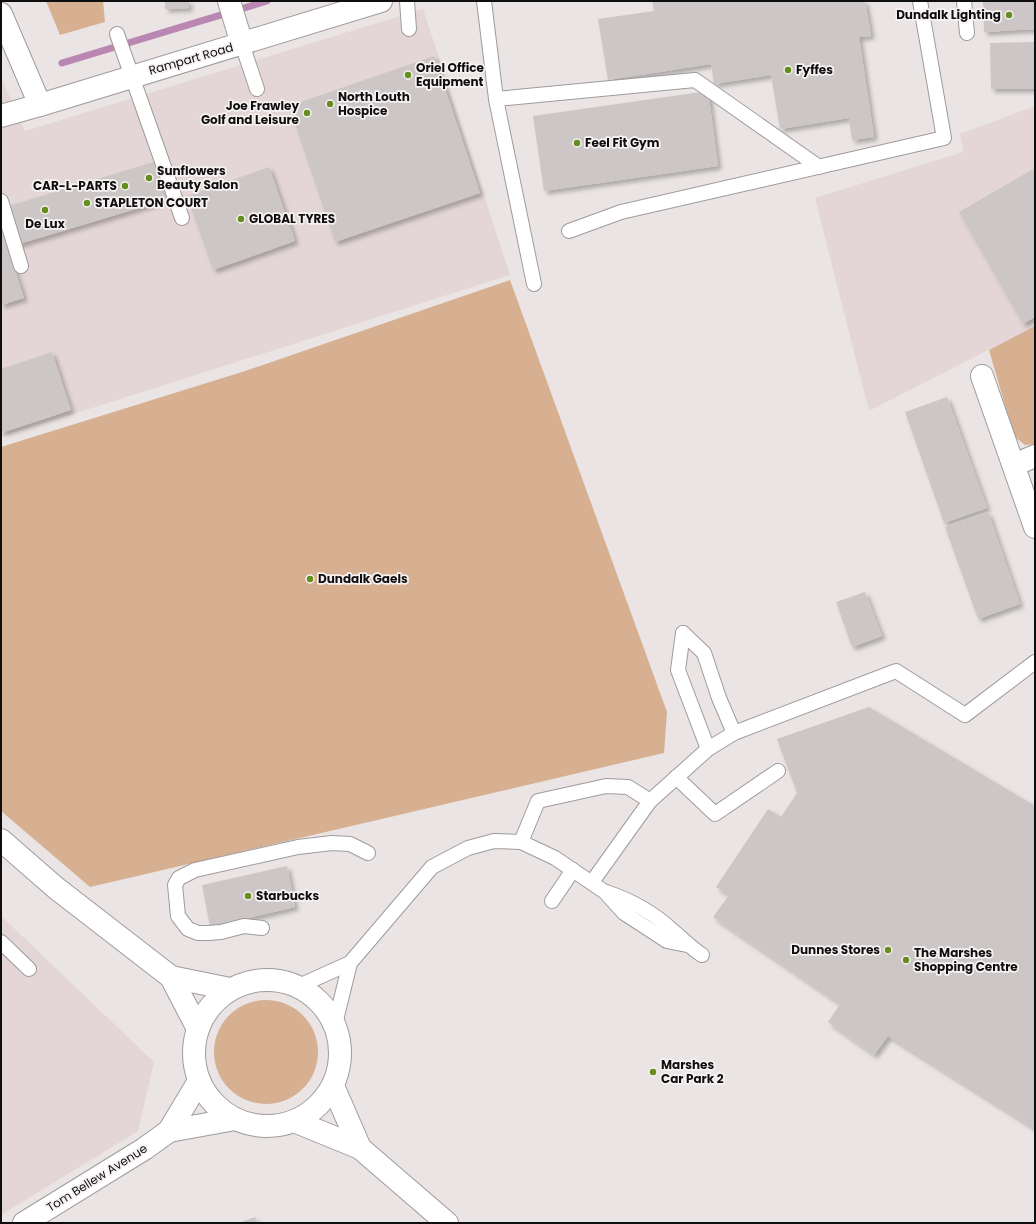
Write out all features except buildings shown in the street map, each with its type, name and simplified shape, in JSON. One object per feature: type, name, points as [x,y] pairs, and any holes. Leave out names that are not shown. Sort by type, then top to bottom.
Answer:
[{"type":"street","name":"Rampart Road","points":[[1,116],[381,1]]},
{"type":"street","points":[[231,9],[242,44]]},
{"type":"street","points":[[1,14],[40,105]]},
{"type":"street","points":[[982,376],[1035,527]]},
{"type":"street","points":[[1014,465],[1035,456]]},
{"type":"street","points":[[1,840],[56,888],[171,978],[198,1029]]},
{"type":"street","points":[[171,978],[230,989]]},
{"type":"street","points":[[256,980],[284,981],[299,986],[320,1002],[335,1024],[339,1037],[341,1058],[333,1086],[315,1109],[294,1121],[277,1126],[265,1126],[246,1123],[235,1119],[217,1107],[199,1081],[194,1056],[198,1029],[209,1007],[230,989],[256,980]]},
{"type":"street","name":"Tom Bellew Avenue","points":[[24,1223],[144,1149],[169,1130],[199,1081]]},
{"type":"street","points":[[333,1086],[360,1148]]},
{"type":"street","name":"Tom Bellew Avenue","points":[[169,1130],[235,1119]]},
{"type":"street","points":[[294,1121],[360,1148],[447,1223]]},
{"type":"lane","points":[[407,1],[409,29]]},
{"type":"lane","points":[[484,1],[496,99],[534,284]]},
{"type":"lane","points":[[569,231],[621,212],[944,138],[920,1]]},
{"type":"lane","points":[[964,1],[967,33]]},
{"type":"lane","points":[[117,34],[182,218]]},
{"type":"lane","points":[[242,44],[258,89]]},
{"type":"lane","points":[[496,99],[695,80],[819,167]]},
{"type":"lane","points":[[1,201],[21,266]]},
{"type":"lane","points":[[708,749],[678,670],[683,633],[704,653],[719,698],[734,733]]},
{"type":"lane","points":[[592,882],[650,801],[708,749],[734,733],[896,671],[965,716],[1035,662]]},
{"type":"lane","points":[[676,777],[715,814],[778,771]]},
{"type":"lane","points":[[521,842],[538,801],[606,786],[628,787],[650,801]]},
{"type":"lane","points":[[299,986],[350,963],[432,867],[468,848],[494,841],[521,842],[550,855],[605,892],[624,913],[667,941],[687,945],[702,955]]},
{"type":"lane","points":[[262,928],[244,926],[221,932],[209,933],[198,933],[188,929],[178,916],[175,885],[179,878],[195,870],[298,847],[332,843],[350,844],[368,853]]},
{"type":"lane","points":[[552,901],[573,870]]},
{"type":"lane","points":[[1,942],[29,969]]},
{"type":"lane","points":[[335,1024],[350,963]]},
{"type":"shaded area","points":[[46,1],[103,1],[105,22],[60,35]]},
{"type":"shaded area","points":[[423,9],[510,275],[1,437],[1,77],[25,131]]},
{"type":"shaded area","points":[[1035,106],[1035,326],[869,411],[815,198],[963,152],[960,134]]},
{"type":"shaded area","name":"Dundalk Gaels","points":[[510,280],[667,712],[664,753],[90,887],[1,811],[1,447],[242,372]]},
{"type":"shaded area","points":[[1035,326],[1035,444],[1025,445],[1014,436],[989,350]]},
{"type":"shaded area","points":[[1,916],[154,1062],[138,1131],[1,1215]]},
{"type":"shaded area","points":[[266,1000],[286,1004],[303,1015],[314,1032],[318,1052],[314,1072],[303,1089],[286,1100],[266,1104],[246,1100],[229,1089],[218,1072],[214,1052],[218,1032],[229,1015],[246,1004]]},
{"type":"waterway","points":[[62,63],[267,1]]},
{"type":"place","name":"Dundalk Lighting","points":[[1009,15]]},
{"type":"place","name":"Fyffes","points":[[788,70]]},
{"type":"place","name":"Oriel Office Equipment","points":[[408,75]]},
{"type":"place","name":"North Louth Hospice","points":[[330,104]]},
{"type":"place","name":"Joe Frawley Golf and Leisure","points":[[307,113]]},
{"type":"place","name":"Feel Fit Gym","points":[[577,143]]},
{"type":"place","name":"Sunflowers Beauty Salon","points":[[149,178]]},
{"type":"place","name":"CAR-L-PARTS","points":[[125,186]]},
{"type":"place","name":"STAPLETON COURT","points":[[87,203]]},
{"type":"place","name":"De Lux","points":[[45,210]]},
{"type":"place","name":"GLOBAL TYRES","points":[[241,219]]},
{"type":"place","name":"Dundalk Gaels","points":[[310,579]]},
{"type":"place","name":"Starbucks","points":[[248,896]]},
{"type":"place","name":"Dunnes Stores","points":[[888,950]]},
{"type":"place","name":"The Marshes Shopping Centre","points":[[906,960]]},
{"type":"place","name":"Marshes Car Park 2","points":[[653,1072]]}]
